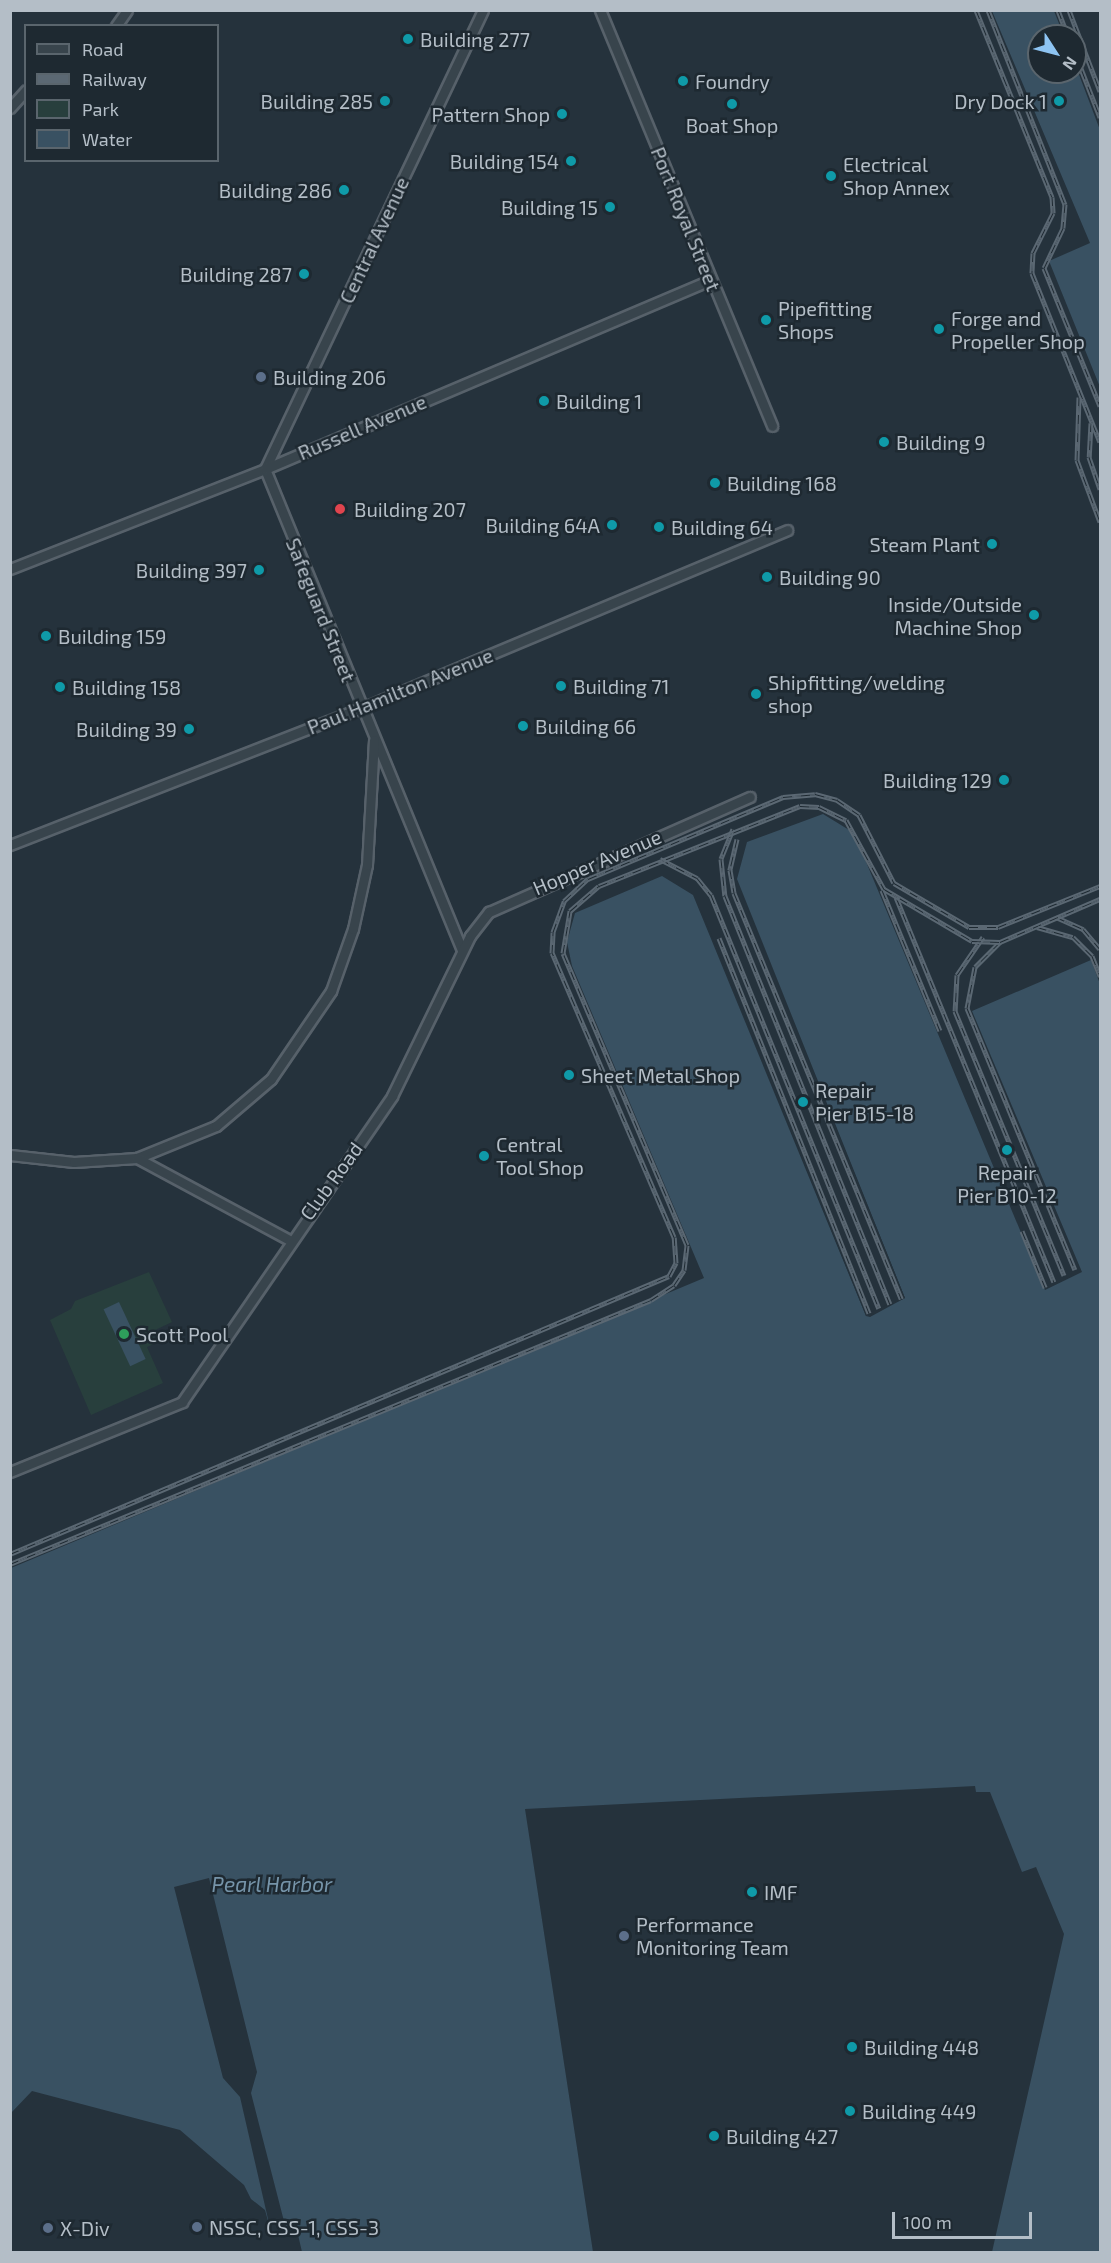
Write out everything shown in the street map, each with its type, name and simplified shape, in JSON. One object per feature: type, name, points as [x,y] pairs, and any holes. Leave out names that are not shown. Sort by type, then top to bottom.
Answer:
[{"type":"street","points":[[115,10],[126,13]]},
{"type":"street","name":"Central Avenue","points":[[265,469],[483,10]]},
{"type":"street","name":"Port Royal Street","points":[[600,10],[772,426]]},
{"type":"street","points":[[10,108],[24,92]]},
{"type":"street","name":"Russell Avenue","points":[[10,569],[265,469],[711,280]]},
{"type":"street","name":"Safeguard Street","points":[[265,469],[374,740],[462,950]]},
{"type":"street","name":"Paul Hamilton Avenue","points":[[10,845],[362,708],[787,530]]},
{"type":"street","points":[[10,1155],[74,1162],[137,1158],[185,1143],[246,1105],[296,1050],[331,991],[354,929],[367,865],[374,740]]},
{"type":"street","name":"Hopper Avenue","points":[[462,950],[479,924],[502,903],[750,797]]},
{"type":"street","name":"Club Road","points":[[10,1472],[182,1402],[289,1240],[392,1096],[462,950]]},
{"type":"street","points":[[137,1158],[289,1240]]},
{"type":"green space","points":[[149,1272],[172,1322],[151,1332],[156,1343],[147,1347],[163,1383],[91,1415],[50,1320],[71,1309],[75,1301]]},
{"type":"water","name":"Dry Dock 1","points":[[992,11],[1054,11],[1059,24],[1027,24],[1027,84],[1083,84],[1100,130],[1100,387],[1049,261],[1090,243]]},
{"type":"water","name":"Pearl Harbor","points":[[823,814],[854,833],[1045,1290],[1082,1272],[972,1011],[1091,960],[1100,984],[1100,2252],[992,2252],[1064,1934],[1036,1867],[1022,1872],[990,1792],[976,1792],[975,1786],[525,1809],[593,2252],[302,2252],[296,2226],[271,2232],[265,2210],[251,2199],[244,2185],[180,2130],[32,2091],[11,2113],[11,1568],[704,1278],[572,966],[567,942],[575,913],[662,876],[693,895],[866,1316],[905,1298],[737,879],[747,842]]},
{"type":"water","name":"Scott Pool","points":[[119,1302],[146,1359],[130,1366],[104,1309]]},
{"type":"pier","points":[[740,890],[905,1298],[870,1317],[866,1316],[700,907],[869,1313],[902,1298]]},
{"type":"pier","points":[[209,1878],[257,2072],[251,2093],[286,2229],[271,2232],[240,2097],[223,2078],[174,1887]]},
{"type":"railway","points":[[976,10],[1052,197],[1053,213],[1033,253],[1032,273],[1100,442]]},
{"type":"railway","points":[[988,10],[1065,204],[1063,228],[1044,268],[1100,406]]},
{"type":"railway","points":[[1058,10],[1063,24]]},
{"type":"railway","points":[[1069,10],[1100,91]]},
{"type":"railway","points":[[1087,84],[1100,117]]},
{"type":"railway","points":[[1079,397],[1077,460],[1100,522]]},
{"type":"railway","points":[[1091,423],[1089,457],[1100,489]]},
{"type":"railway","points":[[10,1554],[669,1276],[676,1263],[674,1237],[552,953],[553,932],[564,901],[588,879],[783,797],[815,794],[837,800],[859,815],[894,883],[969,927],[998,927],[1100,886]]},
{"type":"railway","points":[[10,1564],[651,1300],[674,1285],[684,1270],[687,1245],[563,953],[570,911],[599,886],[800,806],[819,807],[846,820],[884,889],[972,941],[1000,942],[1100,899]]},
{"type":"railway","points":[[733,829],[721,859],[725,896],[890,1304]]},
{"type":"railway","points":[[737,839],[730,870],[734,893],[901,1299]]},
{"type":"railway","points":[[660,859],[697,878],[711,895],[879,1308]]},
{"type":"railway","points":[[882,890],[940,1031]]},
{"type":"railway","points":[[896,897],[1054,1282]]},
{"type":"railway","points":[[1056,917],[1083,929],[1100,949]]},
{"type":"railway","points":[[1037,927],[1073,937],[1092,956],[1100,976]]},
{"type":"railway","points":[[983,937],[957,975],[955,1011],[1064,1275]]},
{"type":"railway","points":[[719,938],[869,1313]]},
{"type":"railway","points":[[1000,942],[975,967],[967,1008],[1075,1270]]},
{"type":"railway","points":[[1022,1231],[1045,1287]]},
{"type":"place","name":"Building 277","points":[[408,39]]},
{"type":"place","name":"Foundry","points":[[683,81]]},
{"type":"place","name":"Building 285","points":[[385,101]]},
{"type":"place","name":"Dry Dock 1","points":[[1059,101]]},
{"type":"place","name":"Boat Shop","points":[[732,104]]},
{"type":"place","name":"Pattern Shop","points":[[562,114]]},
{"type":"place","name":"Building 154","points":[[571,161]]},
{"type":"place","name":"Electrical Shop Annex","points":[[831,176]]},
{"type":"place","name":"Building 286","points":[[344,190]]},
{"type":"place","name":"Building 15","points":[[610,207]]},
{"type":"place","name":"Building 287","points":[[304,274]]},
{"type":"place","name":"Pipefitting Shops","points":[[766,320]]},
{"type":"place","name":"Forge and Propeller Shop","points":[[939,329]]},
{"type":"place","name":"Building 206","points":[[261,377]]},
{"type":"place","name":"Building 1","points":[[544,401]]},
{"type":"place","name":"Building 9","points":[[884,442]]},
{"type":"place","name":"Building 168","points":[[715,483]]},
{"type":"place","name":"Building 207","points":[[340,509]]},
{"type":"place","name":"Building 64A","points":[[612,525]]},
{"type":"place","name":"Building 64","points":[[659,527]]},
{"type":"place","name":"Steam Plant","points":[[992,544]]},
{"type":"place","name":"Building 397","points":[[259,570]]},
{"type":"place","name":"Building 90","points":[[767,577]]},
{"type":"place","name":"Inside/Outside Machine Shop","points":[[1034,615]]},
{"type":"place","name":"Building 159","points":[[46,636]]},
{"type":"place","name":"Building 71","points":[[561,686]]},
{"type":"place","name":"Building 158","points":[[60,687]]},
{"type":"place","name":"Shipfitting/welding shop","points":[[756,694]]},
{"type":"place","name":"Building 66","points":[[523,726]]},
{"type":"place","name":"Building 39","points":[[189,729]]},
{"type":"place","name":"Building 129","points":[[1004,780]]},
{"type":"place","name":"Sheet Metal Shop","points":[[569,1075]]},
{"type":"place","name":"Repair Pier B15-18","points":[[803,1102]]},
{"type":"place","name":"Repair Pier B10-12","points":[[1007,1150]]},
{"type":"place","name":"Central Tool Shop","points":[[484,1156]]},
{"type":"place","name":"Scott Pool","points":[[124,1334]]},
{"type":"place","name":"IMF","points":[[752,1892]]},
{"type":"place","name":"Performance Monitoring Team","points":[[624,1936]]},
{"type":"place","name":"Building 448","points":[[852,2047]]},
{"type":"place","name":"Building 449","points":[[850,2111]]},
{"type":"place","name":"Building 427","points":[[714,2136]]},
{"type":"place","name":"NSSC, CSS-1, CSS-3","points":[[197,2227]]},
{"type":"place","name":"X-Div","points":[[48,2228]]}]
